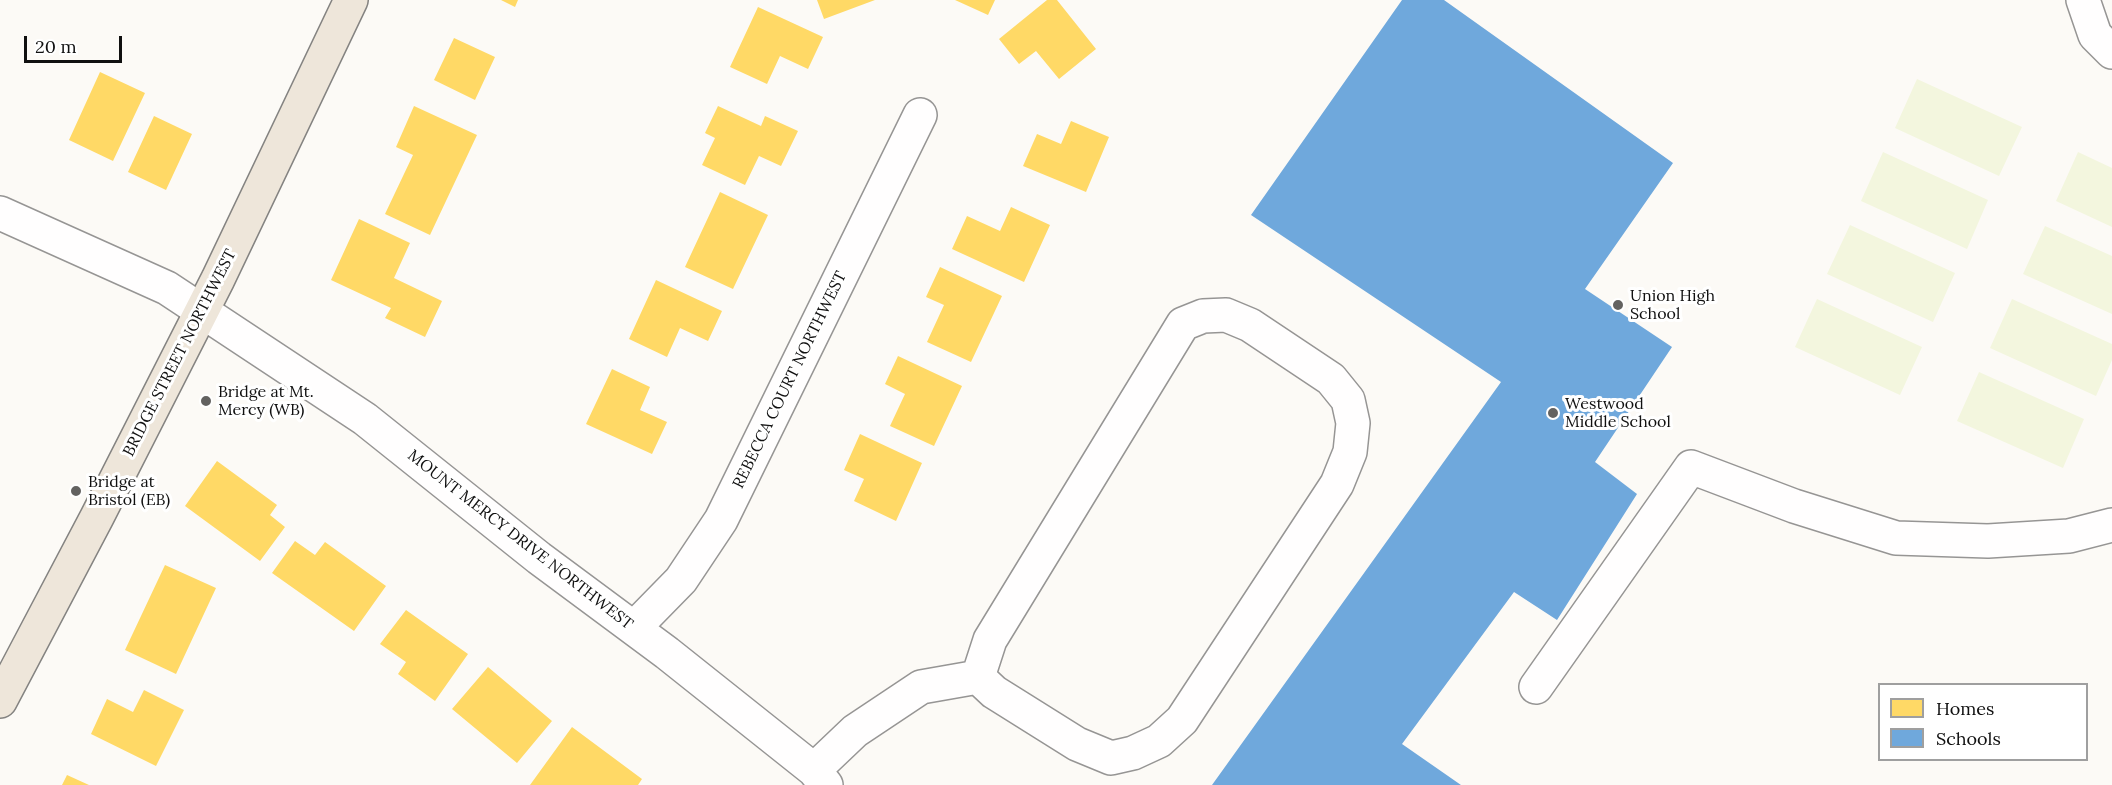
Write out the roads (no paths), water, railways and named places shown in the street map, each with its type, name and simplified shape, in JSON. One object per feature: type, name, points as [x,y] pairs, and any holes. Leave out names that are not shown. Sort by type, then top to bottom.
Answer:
[{"type":"main road","name":"BRIDGE STREET NORTHWEST","points":[[0,701],[218,279],[351,0]]},
{"type":"street","points":[[2082,0],[2095,35],[2112,52]]},
{"type":"street","name":"REBECCA COURT NORTHWEST","points":[[634,628],[681,580],[721,519],[920,115]]},
{"type":"street","name":"MOUNT MERCY DRIVE NORTHWEST","points":[[0,213],[167,288],[365,419],[538,558],[634,628],[820,777]]},
{"type":"street","points":[[1226,315],[1250,325],[1331,379],[1348,400],[1353,423],[1350,452],[1337,484],[1182,720],[1159,741],[1133,753],[1111,758],[1077,744],[994,692],[978,677],[990,640],[1183,324],[1203,316],[1226,315]]},
{"type":"street","points":[[1536,687],[1691,467],[1794,506],[1896,538],[1988,541],[2069,536],[2112,525]]},
{"type":"street","points":[[820,777],[855,731],[921,687],[978,677]]},
{"type":"place","name":"Union High School","points":[[1618,305]]},
{"type":"place","name":"Bridge at Mt. Mercy (WB)","points":[[206,401]]},
{"type":"place","name":"Westwood Middle School","points":[[1553,413]]},
{"type":"place","name":"Bridge at Bristol (EB)","points":[[76,491]]}]
